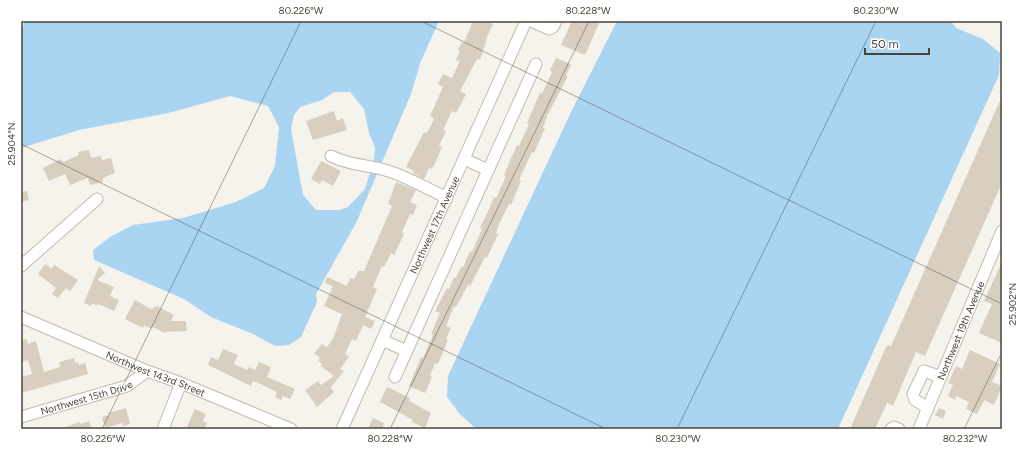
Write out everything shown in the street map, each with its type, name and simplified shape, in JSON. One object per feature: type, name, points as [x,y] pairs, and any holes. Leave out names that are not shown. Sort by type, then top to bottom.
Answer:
[{"type":"street","name":"Northwest 17th Avenue","points":[[342,429],[526,21]]},
{"type":"street","points":[[531,21],[549,29],[553,27],[556,21]]},
{"type":"street","points":[[395,377],[536,64]]},
{"type":"street","points":[[331,156],[354,164],[386,170],[447,198]]},
{"type":"street","points":[[464,159],[488,170]]},
{"type":"street","points":[[21,266],[98,199]]},
{"type":"street","name":"Northwest 19th Avenue","points":[[922,428],[940,377],[1002,231]]},
{"type":"street","name":"Northwest 143rd Street","points":[[21,317],[146,371],[181,384],[275,426],[291,429]]},
{"type":"street","points":[[382,340],[407,351]]},
{"type":"street","name":"Northwest 15th Drive","points":[[21,417],[127,386],[146,371]]},
{"type":"street","points":[[928,408],[915,400],[913,394],[924,371],[940,377]]},
{"type":"street","points":[[163,429],[181,384]]},
{"type":"street","points":[[891,429],[894,427],[899,429]]},
{"type":"water","points":[[25,21],[439,21],[421,61],[411,94],[357,221],[316,294],[317,302],[301,337],[289,345],[275,346],[253,334],[211,317],[184,299],[94,260],[93,250],[110,237],[133,225],[183,218],[236,202],[264,188],[275,166],[279,127],[268,106],[230,96],[168,113],[79,130],[21,148],[21,32]],"holes":[[[334,92],[350,92],[364,109],[369,133],[375,147],[374,160],[365,189],[348,207],[339,210],[316,210],[303,195],[291,129],[294,115],[300,107],[322,100]]]},
{"type":"water","points":[[617,21],[951,21],[956,28],[983,39],[1000,53],[999,75],[838,429],[476,429],[459,413],[447,397],[448,376],[571,112]]},
{"type":"building","points":[[473,21],[478,24],[479,21],[486,21],[493,24],[486,39],[480,60],[477,59],[460,91],[466,94],[456,113],[452,111],[443,130],[446,131],[439,146],[442,147],[432,169],[429,168],[424,179],[406,167],[424,132],[427,133],[434,119],[430,116],[443,87],[438,84],[443,74],[452,78],[460,61],[456,60],[460,51],[458,50],[462,42],[464,43]]},
{"type":"building","points":[[572,21],[600,21],[585,55],[561,45]]},
{"type":"building","points":[[556,58],[571,64],[566,76],[568,76],[547,116],[543,128],[545,128],[534,153],[532,152],[519,180],[521,181],[511,205],[509,204],[500,222],[496,233],[498,234],[487,258],[485,257],[470,286],[468,285],[456,307],[454,306],[446,326],[451,328],[446,339],[448,340],[438,364],[435,363],[430,376],[432,377],[425,393],[409,386],[421,357],[423,358],[433,335],[431,334],[440,313],[435,311],[447,288],[449,289],[454,277],[456,278],[461,267],[463,267],[470,251],[472,252],[482,229],[480,228],[494,197],[496,198],[506,176],[504,175],[512,156],[517,145],[519,146],[529,124],[527,123],[540,93],[542,94],[552,72],[550,70]]},
{"type":"building","points":[[1002,96],[1002,183],[925,356],[916,352],[893,406],[887,403],[875,429],[850,429],[887,345],[891,346]]},
{"type":"building","points":[[334,111],[337,121],[343,118],[347,130],[313,140],[306,121]]},
{"type":"building","points":[[89,150],[91,158],[101,156],[102,160],[111,158],[115,173],[103,178],[103,182],[90,185],[88,178],[70,185],[65,174],[49,181],[43,168],[61,159],[63,162],[79,155],[78,152]]},
{"type":"building","points":[[321,161],[341,171],[333,186],[322,180],[320,184],[311,179]]},
{"type":"building","points":[[396,182],[416,190],[410,202],[417,205],[413,215],[410,214],[402,232],[404,234],[394,255],[391,253],[384,267],[382,266],[373,287],[377,289],[365,317],[375,321],[371,329],[363,325],[356,341],[352,339],[345,354],[349,357],[340,369],[344,371],[331,387],[334,392],[317,407],[305,390],[318,381],[321,385],[334,376],[321,366],[322,364],[318,360],[320,358],[314,353],[322,344],[327,347],[333,339],[342,314],[324,306],[333,286],[325,283],[327,277],[347,286],[350,278],[354,279],[358,271],[364,271],[392,206],[388,204]]},
{"type":"building","points":[[27,191],[29,200],[21,202],[21,192]]},
{"type":"building","points":[[1002,262],[1002,343],[979,333],[992,304],[984,301]]},
{"type":"building","points":[[45,264],[52,269],[54,265],[78,280],[70,291],[66,288],[58,298],[52,294],[56,288],[38,274]]},
{"type":"building","points":[[99,266],[105,273],[97,280],[114,287],[110,296],[119,300],[114,311],[98,304],[97,306],[92,303],[91,306],[84,303]]},
{"type":"building","points":[[135,300],[151,309],[157,306],[174,315],[171,321],[186,321],[187,331],[165,333],[153,327],[152,329],[144,325],[143,328],[125,319]]},
{"type":"building","points":[[26,339],[28,344],[36,341],[44,372],[60,367],[59,362],[74,358],[75,363],[78,362],[79,365],[85,363],[88,374],[21,393],[21,377],[32,374],[28,360],[21,362],[21,340]]},
{"type":"building","points":[[223,349],[238,355],[234,364],[247,370],[249,367],[255,370],[259,362],[271,367],[267,377],[295,389],[290,399],[283,396],[281,400],[275,397],[277,392],[256,382],[252,382],[251,386],[208,365],[211,357],[218,360]]},
{"type":"building","points":[[970,350],[1000,364],[992,382],[1002,386],[994,405],[984,400],[977,414],[966,409],[969,402],[956,396],[955,400],[948,396],[953,385],[948,383],[956,366],[962,369]]},
{"type":"building","points":[[387,387],[410,398],[409,401],[431,413],[425,428],[412,422],[413,420],[380,402]]},
{"type":"building","points":[[126,408],[130,424],[123,426],[122,423],[105,428],[102,417],[109,415],[108,413]]},
{"type":"building","points":[[939,408],[946,411],[943,419],[935,415]]},
{"type":"building","points":[[195,409],[206,414],[203,421],[207,423],[204,429],[186,429]]},
{"type":"building","points":[[373,418],[384,423],[382,429],[368,429]]},
{"type":"building","points":[[89,421],[92,429],[61,429],[79,422],[80,424]]}]
